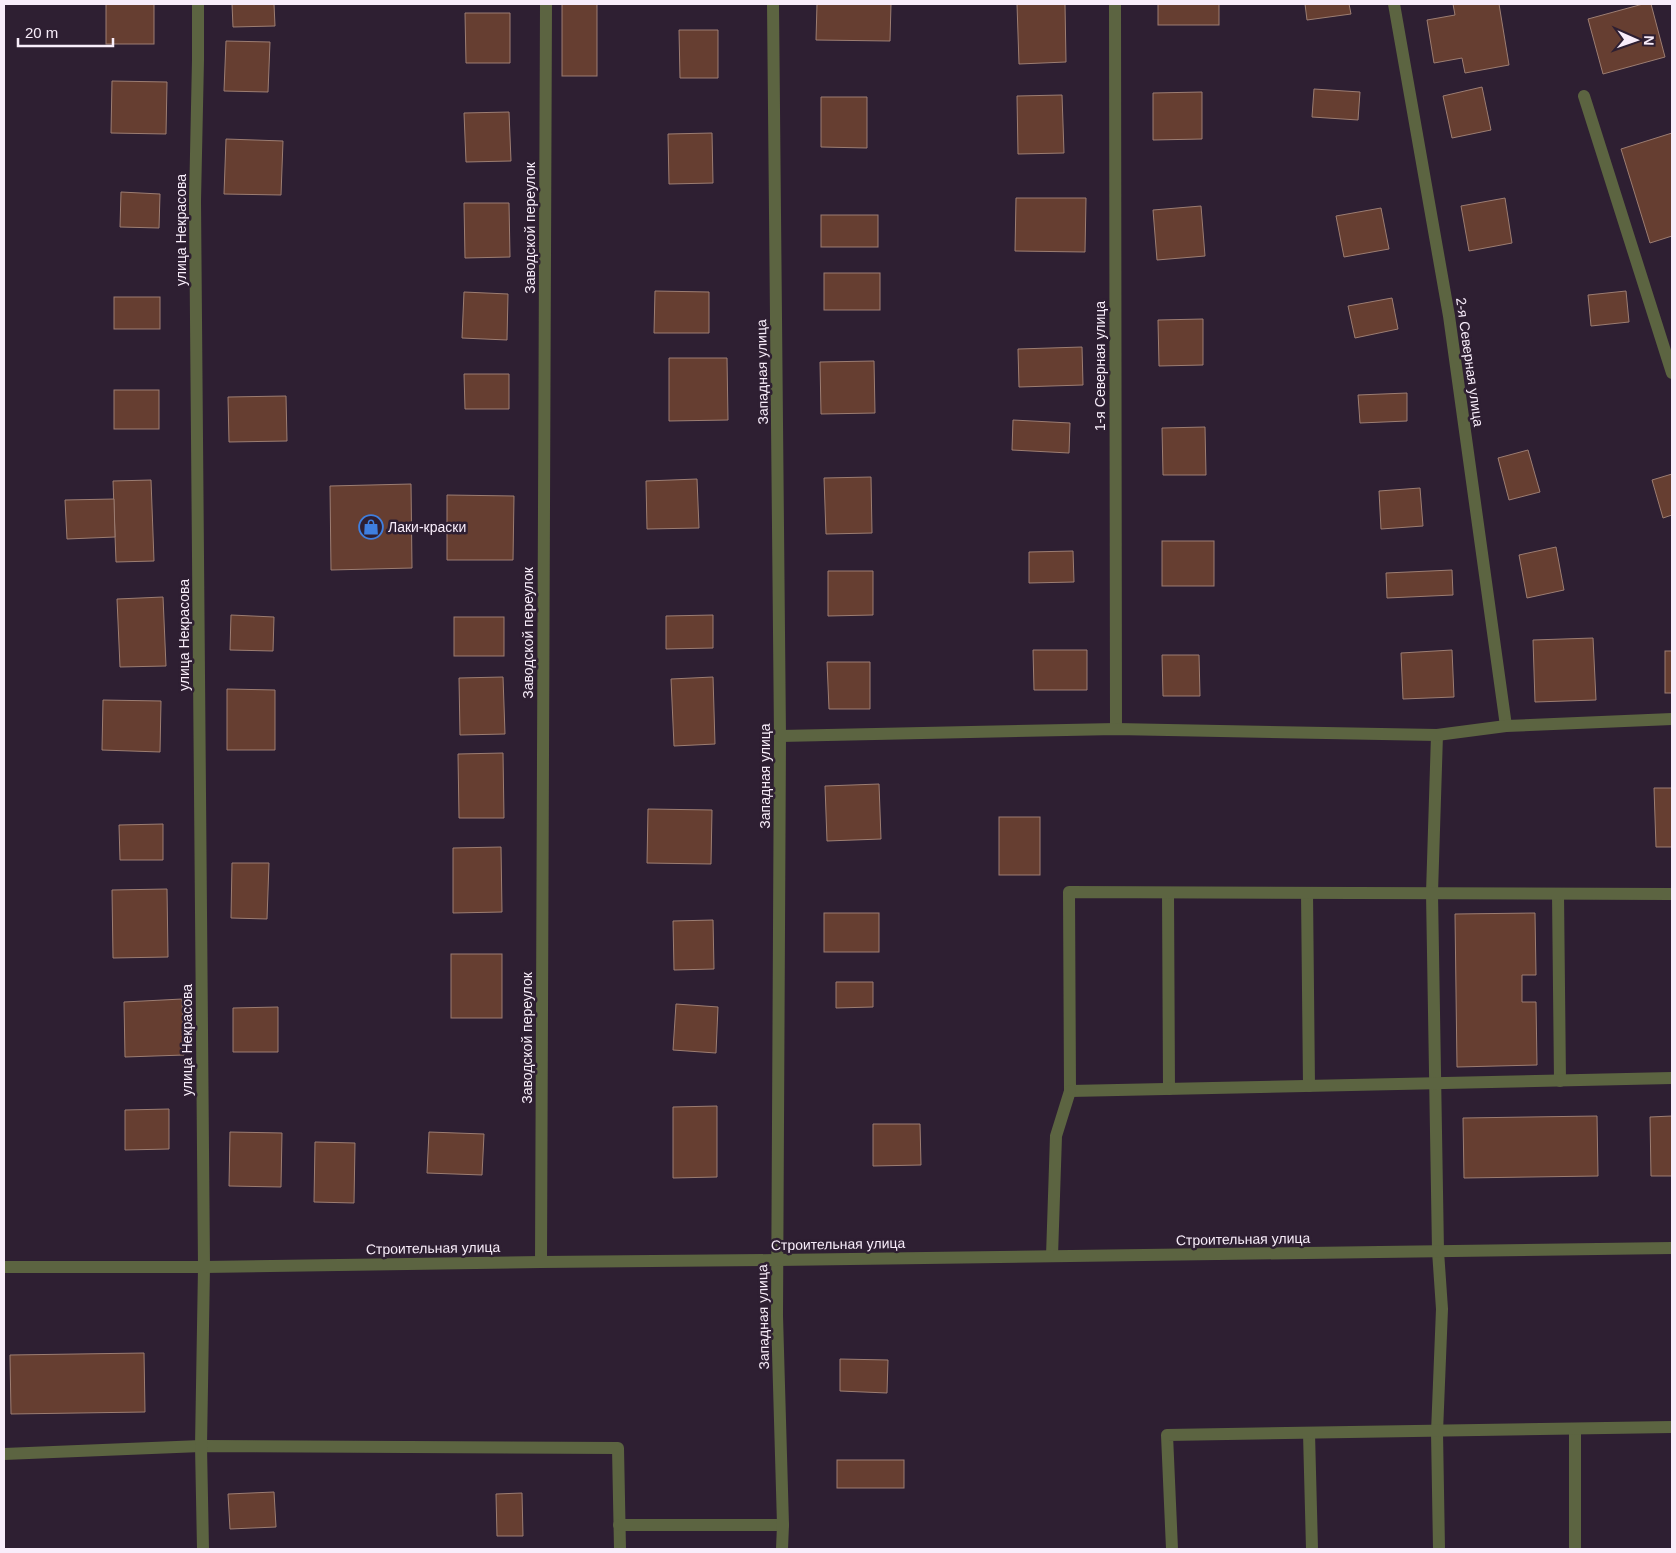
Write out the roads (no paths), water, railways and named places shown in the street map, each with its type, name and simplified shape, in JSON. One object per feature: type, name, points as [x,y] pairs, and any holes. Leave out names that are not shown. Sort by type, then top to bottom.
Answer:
[{"type":"street","name":"улица Некрасова","points":[[198,4],[195,211],[204,1266],[201,1446],[203,1549]]},
{"type":"street","name":"Заводской переулок","points":[[541,1262],[546,4]]},
{"type":"street","name":"Западная улица","points":[[773,4],[780,736],[777,1316],[783,1525],[782,1549]]},
{"type":"street","name":"1-я Северная улица","points":[[1115,4],[1116,729]]},
{"type":"street","name":"2-я Северная улица","points":[[1394,4],[1448,316],[1506,726]]},
{"type":"street","points":[[1584,96],[1672,373]]},
{"type":"street","points":[[780,736],[1116,729],[1437,735],[1506,726],[1672,719]]},
{"type":"street","points":[[1437,735],[1432,893],[1438,1251],[1442,1310],[1437,1432],[1439,1549]]},
{"type":"street","points":[[1052,1256],[1056,1136],[1070,1090],[1069,892],[1672,894]]},
{"type":"street","points":[[1168,893],[1169,1089]]},
{"type":"street","points":[[1307,893],[1309,1086]]},
{"type":"street","points":[[1558,894],[1560,1081]]},
{"type":"street","points":[[1070,1090],[1672,1078]]},
{"type":"street","name":"Строительная улица","points":[[4,1267],[778,1260],[1672,1248]]},
{"type":"street","points":[[1172,1549],[1168,1435],[1672,1427]]},
{"type":"street","points":[[1575,1430],[1575,1549]]},
{"type":"street","points":[[1309,1433],[1312,1549]]},
{"type":"street","points":[[4,1454],[201,1446],[618,1448],[620,1549]]},
{"type":"street","points":[[620,1525],[783,1525]]},
{"type":"place","name":"Лаки-краски","points":[[371,527]]}]
